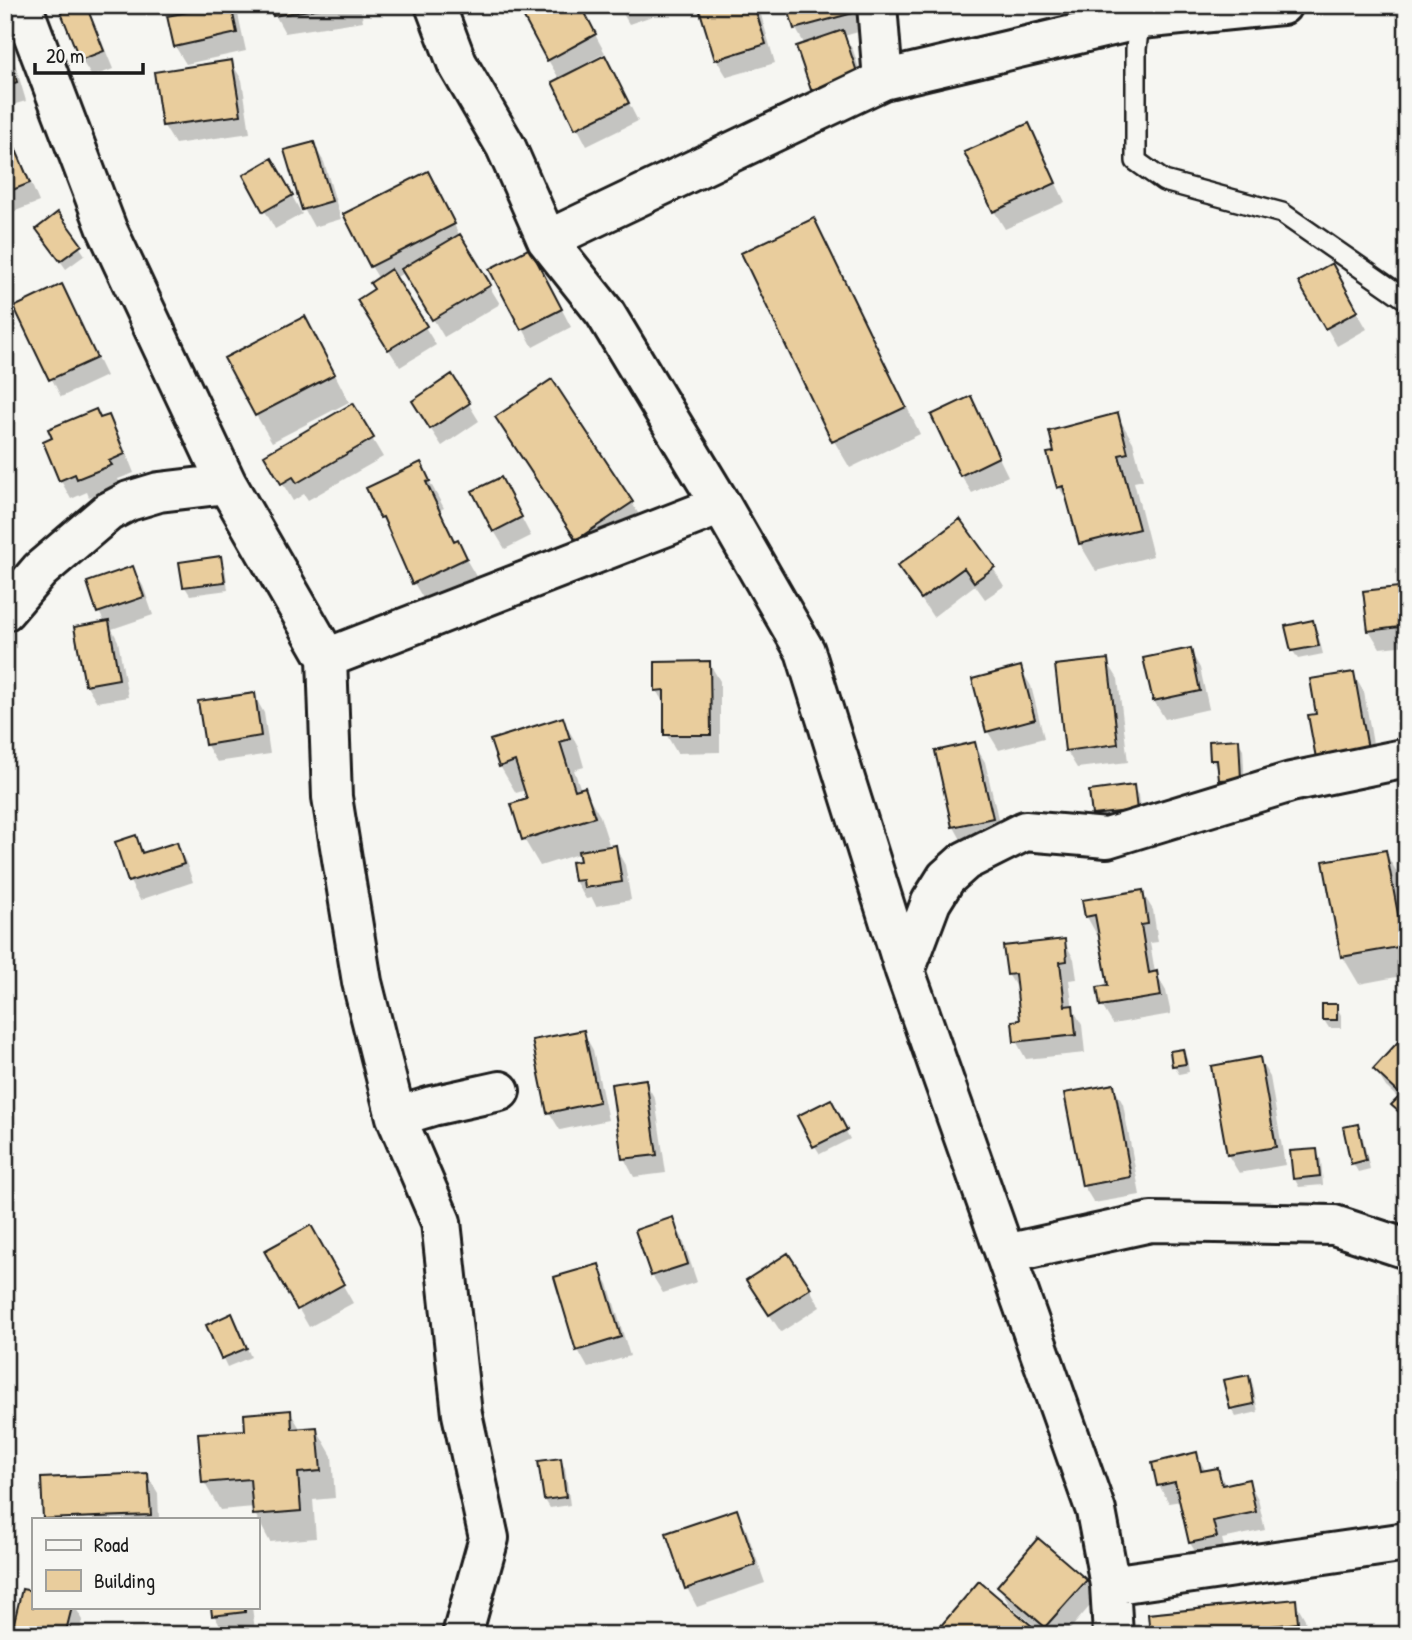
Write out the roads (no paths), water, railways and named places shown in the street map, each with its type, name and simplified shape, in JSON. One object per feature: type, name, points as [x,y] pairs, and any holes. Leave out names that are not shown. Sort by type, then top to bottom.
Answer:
[{"type":"street","points":[[22,5],[107,229],[227,484],[327,658],[332,797],[362,982],[396,1117],[441,1222],[463,1414],[489,1538],[462,1635]]},
{"type":"street","points":[[435,5],[457,63],[506,147],[547,240],[605,313],[722,505],[804,651],[905,971],[1097,1511],[1110,1585],[1113,1635]]},
{"type":"street","points":[[877,5],[883,80]]},
{"type":"street","points":[[547,240],[883,80],[1140,12],[1282,5]]},
{"type":"street","points":[[5,611],[40,570],[108,512],[129,501],[159,492],[227,484]]},
{"type":"street","points":[[327,658],[722,505]]},
{"type":"street","points":[[905,971],[931,902],[946,878],[965,861],[1025,831],[1107,838],[1291,782],[1407,758]]},
{"type":"street","points":[[396,1117],[500,1091]]},
{"type":"street","points":[[1006,1254],[1151,1222],[1334,1225],[1407,1249]]},
{"type":"street","points":[[1110,1585],[1407,1542]]},
{"type":"lane","points":[[1140,12],[1136,49],[1136,161],[1164,181],[1282,213],[1407,300]]}]
